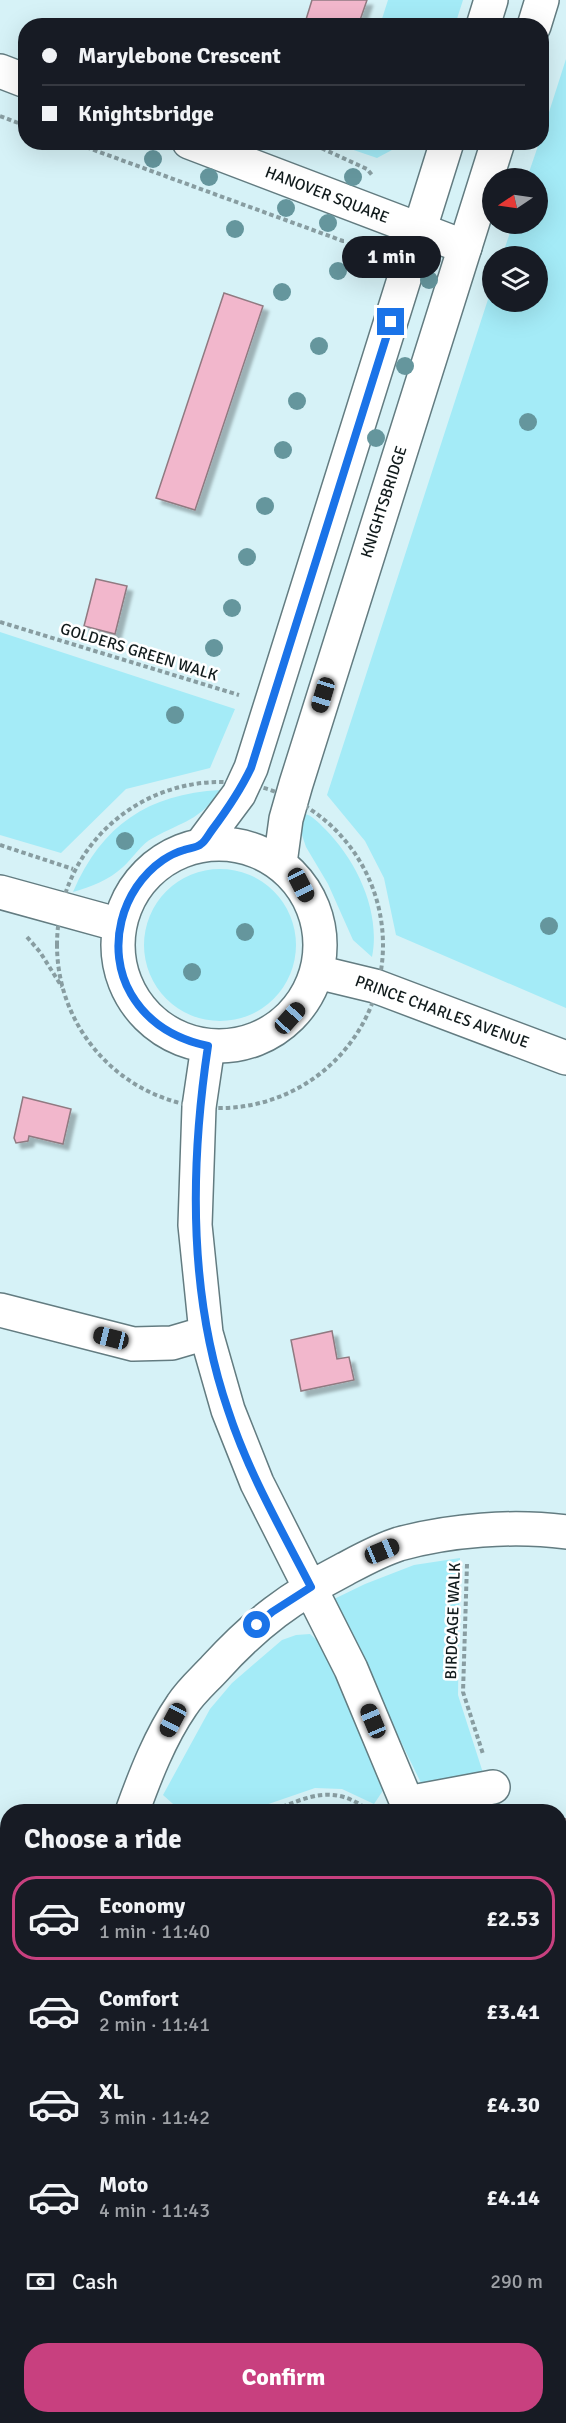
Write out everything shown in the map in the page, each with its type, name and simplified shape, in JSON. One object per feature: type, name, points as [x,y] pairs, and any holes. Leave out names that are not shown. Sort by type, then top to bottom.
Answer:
[{"type":"street","points":[[485,18],[491,0]]},
{"type":"street","points":[[536,18],[542,0]]},
{"type":"street","points":[[0,71],[18,78]]},
{"type":"street","name":"HANOVER SQUARE","points":[[210,150],[465,247]]},
{"type":"street","points":[[201,845],[239,794],[251,768],[444,150]]},
{"type":"street","name":"KNIGHTSBRIDGE","points":[[280,863],[286,819],[495,150]]},
{"type":"street","points":[[222,843],[262,852],[280,863],[301,885],[315,911],[321,942],[317,972],[302,1004],[276,1029],[243,1043],[208,1046],[176,1036],[149,1017],[138,1005],[122,975],[119,958],[120,926],[125,906],[135,888],[148,872],[164,860],[181,850],[201,845],[222,843]]},
{"type":"street","points":[[0,892],[120,926]]},
{"type":"street","name":"PRINCE CHARLES AVENUE","points":[[317,972],[375,986],[566,1058]]},
{"type":"street","points":[[208,1046],[199,1107],[195,1225],[206,1333],[228,1410],[257,1483],[351,1669],[407,1803],[493,1787]]},
{"type":"street","points":[[0,1310],[133,1344],[172,1343],[206,1333]]},
{"type":"street","points":[[135,1804],[156,1752],[182,1704],[242,1638],[272,1612],[311,1587],[366,1558],[397,1545],[435,1536],[496,1530],[566,1532]]},
{"type":"path","points":[[0,116],[18,123]]},
{"type":"path","name":"GOLDERS GREEN WALK","points":[[0,622],[225,692],[272,703]]},
{"type":"path","points":[[19,934],[28,937],[64,991],[79,1026],[108,1061],[164,1099],[199,1107],[243,1108],[272,1101],[300,1088],[333,1060],[361,1026],[375,986],[381,943],[380,913],[370,878],[353,847],[335,825],[315,809],[243,786],[219,783],[191,786],[159,794],[114,821],[88,848],[73,869],[61,910],[56,951],[64,991]]},
{"type":"path","points":[[0,845],[73,869]]},
{"type":"path","name":"BIRDCAGE WALK","points":[[468,1533],[463,1692],[493,1787]]},
{"type":"path","points":[[291,1804],[327,1794],[342,1796],[359,1804]]},
{"type":"shaded area","points":[[388,0],[463,0],[457,18],[382,18]]},
{"type":"shaded area","points":[[566,59],[566,1008],[396,935],[384,878],[365,841],[327,795],[484,312],[548,312],[548,246],[505,246],[510,234],[548,234],[548,168],[530,168],[537,150],[549,150],[549,112]]},
{"type":"shaded area","points":[[354,150],[392,150],[377,158]]},
{"type":"shaded area","points":[[0,632],[235,709],[210,768],[126,789],[61,853],[0,835]]},
{"type":"shaded area","points":[[220,790],[198,814],[149,841],[112,876],[73,892],[98,848],[130,817],[149,806],[171,798]]},
{"type":"shaded area","points":[[302,813],[317,821],[337,842],[364,888],[373,923],[372,957],[353,940],[328,884],[306,847],[300,829]]},
{"type":"shaded area","points":[[220,869],[249,874],[274,891],[291,916],[296,945],[291,974],[274,999],[249,1016],[220,1021],[191,1016],[166,999],[149,974],[144,945],[149,916],[166,891],[191,874]]},
{"type":"shaded area","points":[[460,1558],[458,1695],[484,1776],[423,1787],[332,1600],[414,1565]]},
{"type":"shaded area","points":[[310,1634],[321,1644],[385,1778],[382,1792],[374,1804],[342,1789],[315,1788],[268,1804],[173,1804],[163,1795],[210,1709],[232,1683],[282,1640],[296,1635]]},
{"type":"shaded area","points":[[491,1798],[493,1804],[460,1804]]},
{"type":"building","points":[[312,0],[367,0],[361,18],[306,18]]},
{"type":"building","points":[[224,293],[263,306],[195,510],[156,498]]},
{"type":"building","points":[[96,579],[127,586],[115,634],[84,626]]},
{"type":"building","points":[[23,1097],[71,1109],[63,1144],[29,1136],[28,1141],[16,1143],[14,1138]]},
{"type":"building","points":[[332,1331],[337,1359],[349,1357],[354,1380],[301,1391],[291,1340]]},
{"type":"route","points":[[257,1625],[272,1612],[311,1587],[257,1483],[228,1410],[206,1333],[195,1225],[199,1107],[208,1046],[191,1042],[162,1028],[138,1005],[122,975],[118,942],[125,906],[135,888],[148,872],[164,860],[181,850],[201,845],[239,794],[251,768],[391,322]]}]
